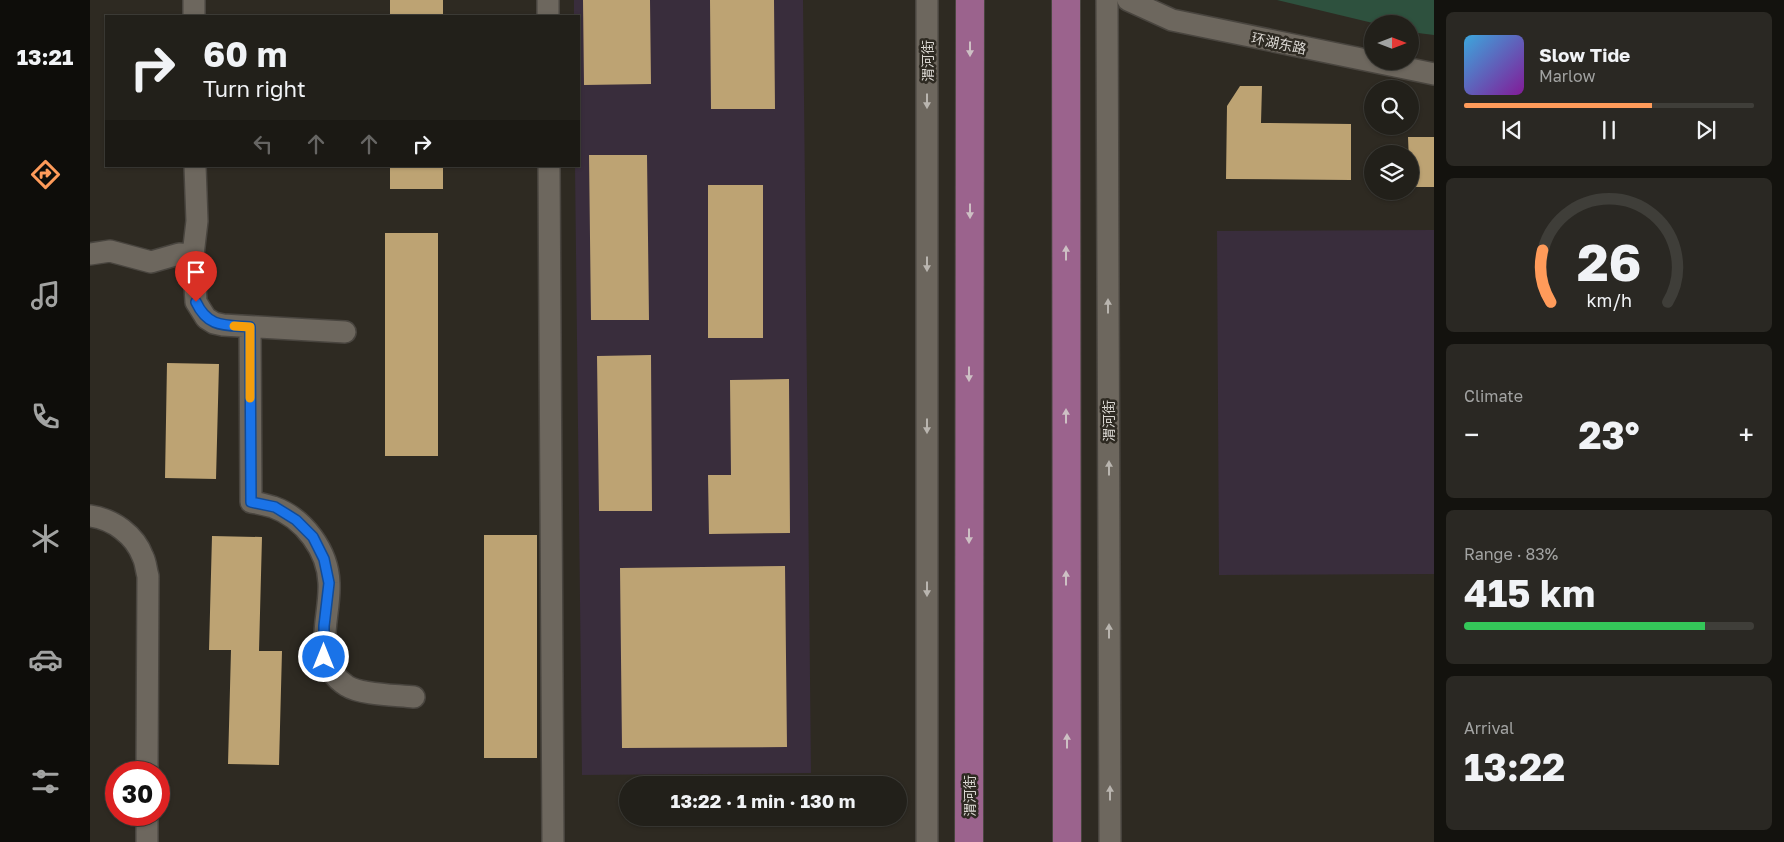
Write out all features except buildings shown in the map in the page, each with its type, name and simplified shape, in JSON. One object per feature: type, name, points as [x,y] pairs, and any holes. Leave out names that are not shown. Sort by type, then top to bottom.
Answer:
[{"type":"main road","name":"渭河街","points":[[969,842],[970,0]]},
{"type":"main road","points":[[1066,0],[1067,842]]},
{"type":"street","points":[[194,0],[194,15]]},
{"type":"street","points":[[548,0],[548,15]]},
{"type":"street","name":"渭河街","points":[[926,0],[926,842]]},
{"type":"street","name":"渭河街","points":[[1107,0],[1110,842]]},
{"type":"street","name":"环湖东路","points":[[1128,0],[1172,20],[1434,74]]},
{"type":"street","points":[[195,167],[197,221],[194,255],[195,293],[196,302],[206,318],[214,323],[223,325],[345,332]]},
{"type":"street","points":[[549,167],[553,842]]},
{"type":"street","points":[[90,254],[110,251],[151,262],[179,254],[194,255]]},
{"type":"street","points":[[250,327],[251,502],[275,507],[296,520],[313,537],[324,559],[329,583],[324,626],[324,657],[329,670],[338,680],[360,692],[414,697]]},
{"type":"street","points":[[90,516],[100,517],[118,526],[133,540],[143,557],[148,576],[147,761]]},
{"type":"street","points":[[146,842],[147,826]]},
{"type":"shaded area","points":[[574,0],[803,0],[811,773],[582,775],[575,167],[580,167],[580,15],[574,15]]},
{"type":"shaded area","points":[[1434,230],[1434,574],[1219,575],[1217,231]]},
{"type":"green space","points":[[1277,0],[1434,0],[1434,35],[1419,33],[1419,15],[1364,15],[1364,21]]},
{"type":"slow traffic","points":[[234,326],[250,327],[250,398]]},
{"type":"route","points":[[196,302],[206,318],[214,323],[250,327],[251,502],[275,507],[296,520],[313,537],[324,559],[329,583],[324,626],[324,657]]}]
